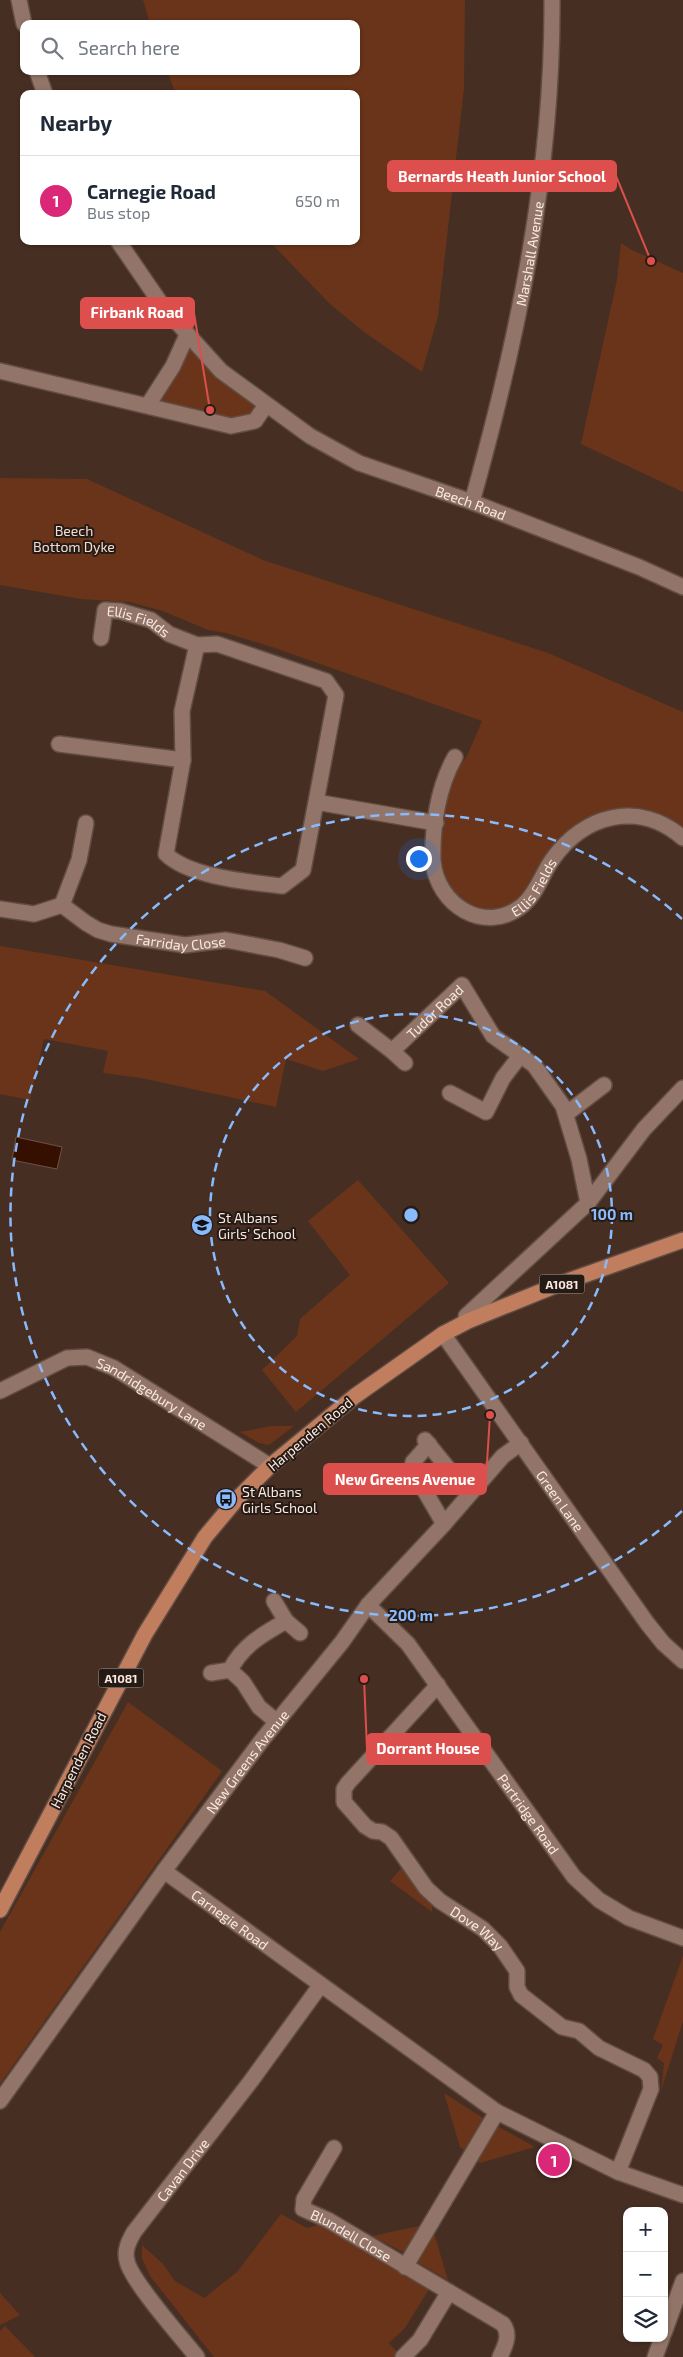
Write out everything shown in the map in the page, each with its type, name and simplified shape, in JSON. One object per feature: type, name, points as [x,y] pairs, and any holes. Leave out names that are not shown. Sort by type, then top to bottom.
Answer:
[{"type":"main road","name":"Harpenden Road","points":[[0,1910],[145,1634],[205,1537],[236,1500],[270,1466],[355,1396],[444,1334],[468,1321],[562,1283],[683,1240]]},
{"type":"street","points":[[18,0],[23,20]]},
{"type":"street","name":"Marshall Avenue","points":[[472,502],[497,411],[518,314],[542,178],[552,64],[552,0]]},
{"type":"street","points":[[38,75],[44,90]]},
{"type":"street","name":"Beech Road","points":[[121,245],[164,308],[186,335],[221,371],[310,436],[358,463],[472,502],[639,567],[683,587]]},
{"type":"street","points":[[148,405],[173,366],[186,335]]},
{"type":"street","points":[[0,371],[232,426],[255,421],[266,405]]},
{"type":"street","name":"Ellis Fields","points":[[101,638],[105,610],[128,613],[151,620],[169,634],[197,645],[217,644],[326,681],[336,695],[303,870],[282,886],[201,872],[176,864],[166,854],[183,760],[182,711],[197,645]]},
{"type":"street","points":[[59,744],[183,760]]},
{"type":"street","name":"Ellis Fields","points":[[455,757],[443,781],[432,849],[434,872],[444,893],[450,901],[468,914],[490,918],[511,912],[529,900],[552,860],[564,845],[586,828],[600,821],[618,816],[645,817],[670,828],[683,838]]},
{"type":"street","points":[[316,802],[436,823]]},
{"type":"street","points":[[0,909],[34,914],[62,905],[79,860],[86,823]]},
{"type":"street","name":"Farriday Close","points":[[62,905],[98,930],[111,934],[185,945],[226,940],[279,950],[305,958]]},
{"type":"street","name":"Tudor Road","points":[[358,1025],[392,1051],[462,986],[493,1036],[534,1065],[563,1106],[580,1159],[588,1203]]},
{"type":"street","points":[[392,1051],[405,1063]]},
{"type":"street","points":[[450,1093],[486,1112],[504,1078],[520,1056]]},
{"type":"street","points":[[566,1114],[604,1085]]},
{"type":"street","points":[[466,1316],[588,1203],[644,1128],[683,1088]]},
{"type":"street","name":"Green Lane","points":[[444,1334],[647,1623],[662,1643],[683,1662]]},
{"type":"street","name":"Sandridgebury Lane","points":[[0,1391],[66,1358],[87,1357],[114,1368],[270,1466]]},
{"type":"street","points":[[408,1453],[429,1439]]},
{"type":"street","points":[[429,1439],[455,1477]]},
{"type":"street","points":[[429,1439],[413,1462],[412,1469],[444,1524]]},
{"type":"street","name":"New Greens Avenue","points":[[0,2101],[164,1871],[277,1722],[342,1642],[368,1605],[444,1524],[503,1456],[521,1443]]},
{"type":"street","points":[[274,1601],[286,1621],[300,1633]]},
{"type":"street","name":"Partridge Road","points":[[368,1605],[408,1644],[574,1877],[599,1900],[629,1918],[683,1938]]},
{"type":"street","points":[[230,1670],[237,1658],[255,1638],[286,1621]]},
{"type":"street","points":[[230,1670],[243,1682],[259,1707],[277,1722]]},
{"type":"street","points":[[211,1673],[230,1670]]},
{"type":"street","name":"Dove Way","points":[[438,1685],[348,1783],[344,1790],[344,1802],[365,1826],[392,1838],[426,1888],[440,1901],[483,1929],[500,1946],[517,1971],[518,1987],[524,1998],[562,2027],[579,2031],[600,2048],[630,2062],[648,2074],[652,2082],[651,2089],[618,2172]]},
{"type":"street","name":"Carnegie Road","points":[[164,1871],[320,1986],[497,2112],[618,2172],[683,2195]]},
{"type":"street","name":"Cavan Drive","points":[[198,2357],[136,2280],[126,2261],[127,2247],[134,2232],[251,2081],[320,1986]]},
{"type":"street","name":"Blundell Close","points":[[405,2267],[497,2112]]},
{"type":"street","name":"Blundell Close","points":[[334,2148],[304,2199],[303,2209],[328,2220],[496,2320],[507,2330],[506,2344],[500,2357]]},
{"type":"street","points":[[668,2322],[683,2282]]},
{"type":"street","points":[[404,2357],[420,2340],[449,2292]]},
{"type":"street","points":[[656,2357],[661,2342]]},
{"type":"green space","points":[[143,0],[465,0],[464,88],[438,316],[422,372],[364,332],[330,304],[273,245],[360,245],[360,90],[174,90],[169,75],[360,75],[360,20],[149,20]]},
{"type":"green space","points":[[621,243],[683,273],[683,492],[581,444],[617,280]]},
{"type":"green space","points":[[187,335],[266,405],[255,421],[231,426],[148,405]]},
{"type":"green space","name":"Beech Bottom Dyke","points":[[0,478],[87,479],[263,560],[548,653],[683,712],[683,830],[663,817],[633,809],[561,839],[547,855],[529,890],[511,906],[487,912],[465,906],[443,881],[438,850],[446,795],[453,775],[467,756],[482,721],[272,647],[226,633],[208,630],[163,611],[129,602],[81,599],[0,585]]},
{"type":"green space","points":[[0,946],[265,991],[359,1059],[323,1071],[286,1059],[276,1107],[141,1078],[103,1073],[108,1051],[44,1039],[30,1100],[0,1094]]},
{"type":"green space","points":[[358,1180],[449,1283],[296,1412],[262,1370],[297,1336],[300,1319],[350,1275],[308,1221]]},
{"type":"green space","points":[[271,1426],[294,1426],[269,1445],[259,1443],[240,1432]]},
{"type":"green space","points":[[128,1702],[222,1771],[0,2084],[0,1932]]},
{"type":"green space","points":[[403,1866],[432,1898],[432,1912],[390,1881]]},
{"type":"green space","points":[[683,1956],[683,2021],[661,2091],[664,2063],[657,2058],[663,2045],[653,2039]]},
{"type":"green space","points":[[444,2093],[483,2118],[483,2122],[467,2152],[460,2147]]},
{"type":"green space","points":[[499,2127],[535,2147],[480,2163],[475,2159],[493,2131]]},
{"type":"green space","points":[[281,2214],[307,2228],[323,2224],[429,2289],[405,2328],[389,2343],[398,2353],[394,2357],[214,2357],[150,2276],[142,2258],[142,2245],[163,2264],[175,2281],[204,2298],[237,2272]]},
{"type":"green space","points":[[424,2225],[407,2250],[403,2252],[372,2236]]},
{"type":"green space","points":[[433,2230],[448,2280],[419,2263],[418,2258]]},
{"type":"green space","points":[[0,2293],[20,2315],[0,2325]]},
{"type":"green space","points":[[5,2326],[35,2357],[0,2357],[0,2331]]},
{"type":"shaded area","points":[[16,1137],[62,1147],[57,1169],[12,1160]]},
{"type":"place","name":"Bernards Heath Junior School","points":[[651,261]]},
{"type":"place","name":"Firbank Road","points":[[210,410]]},
{"type":"place","name":"St Albans Girls' School","points":[[202,1225]]},
{"type":"place","name":"New Greens Avenue","points":[[490,1415]]},
{"type":"place","name":"St Albans Girls School","points":[[226,1499]]},
{"type":"place","name":"Dorrant House","points":[[364,1679]]},
{"type":"place","name":"Carnegie Road","points":[[554,2160]]}]
